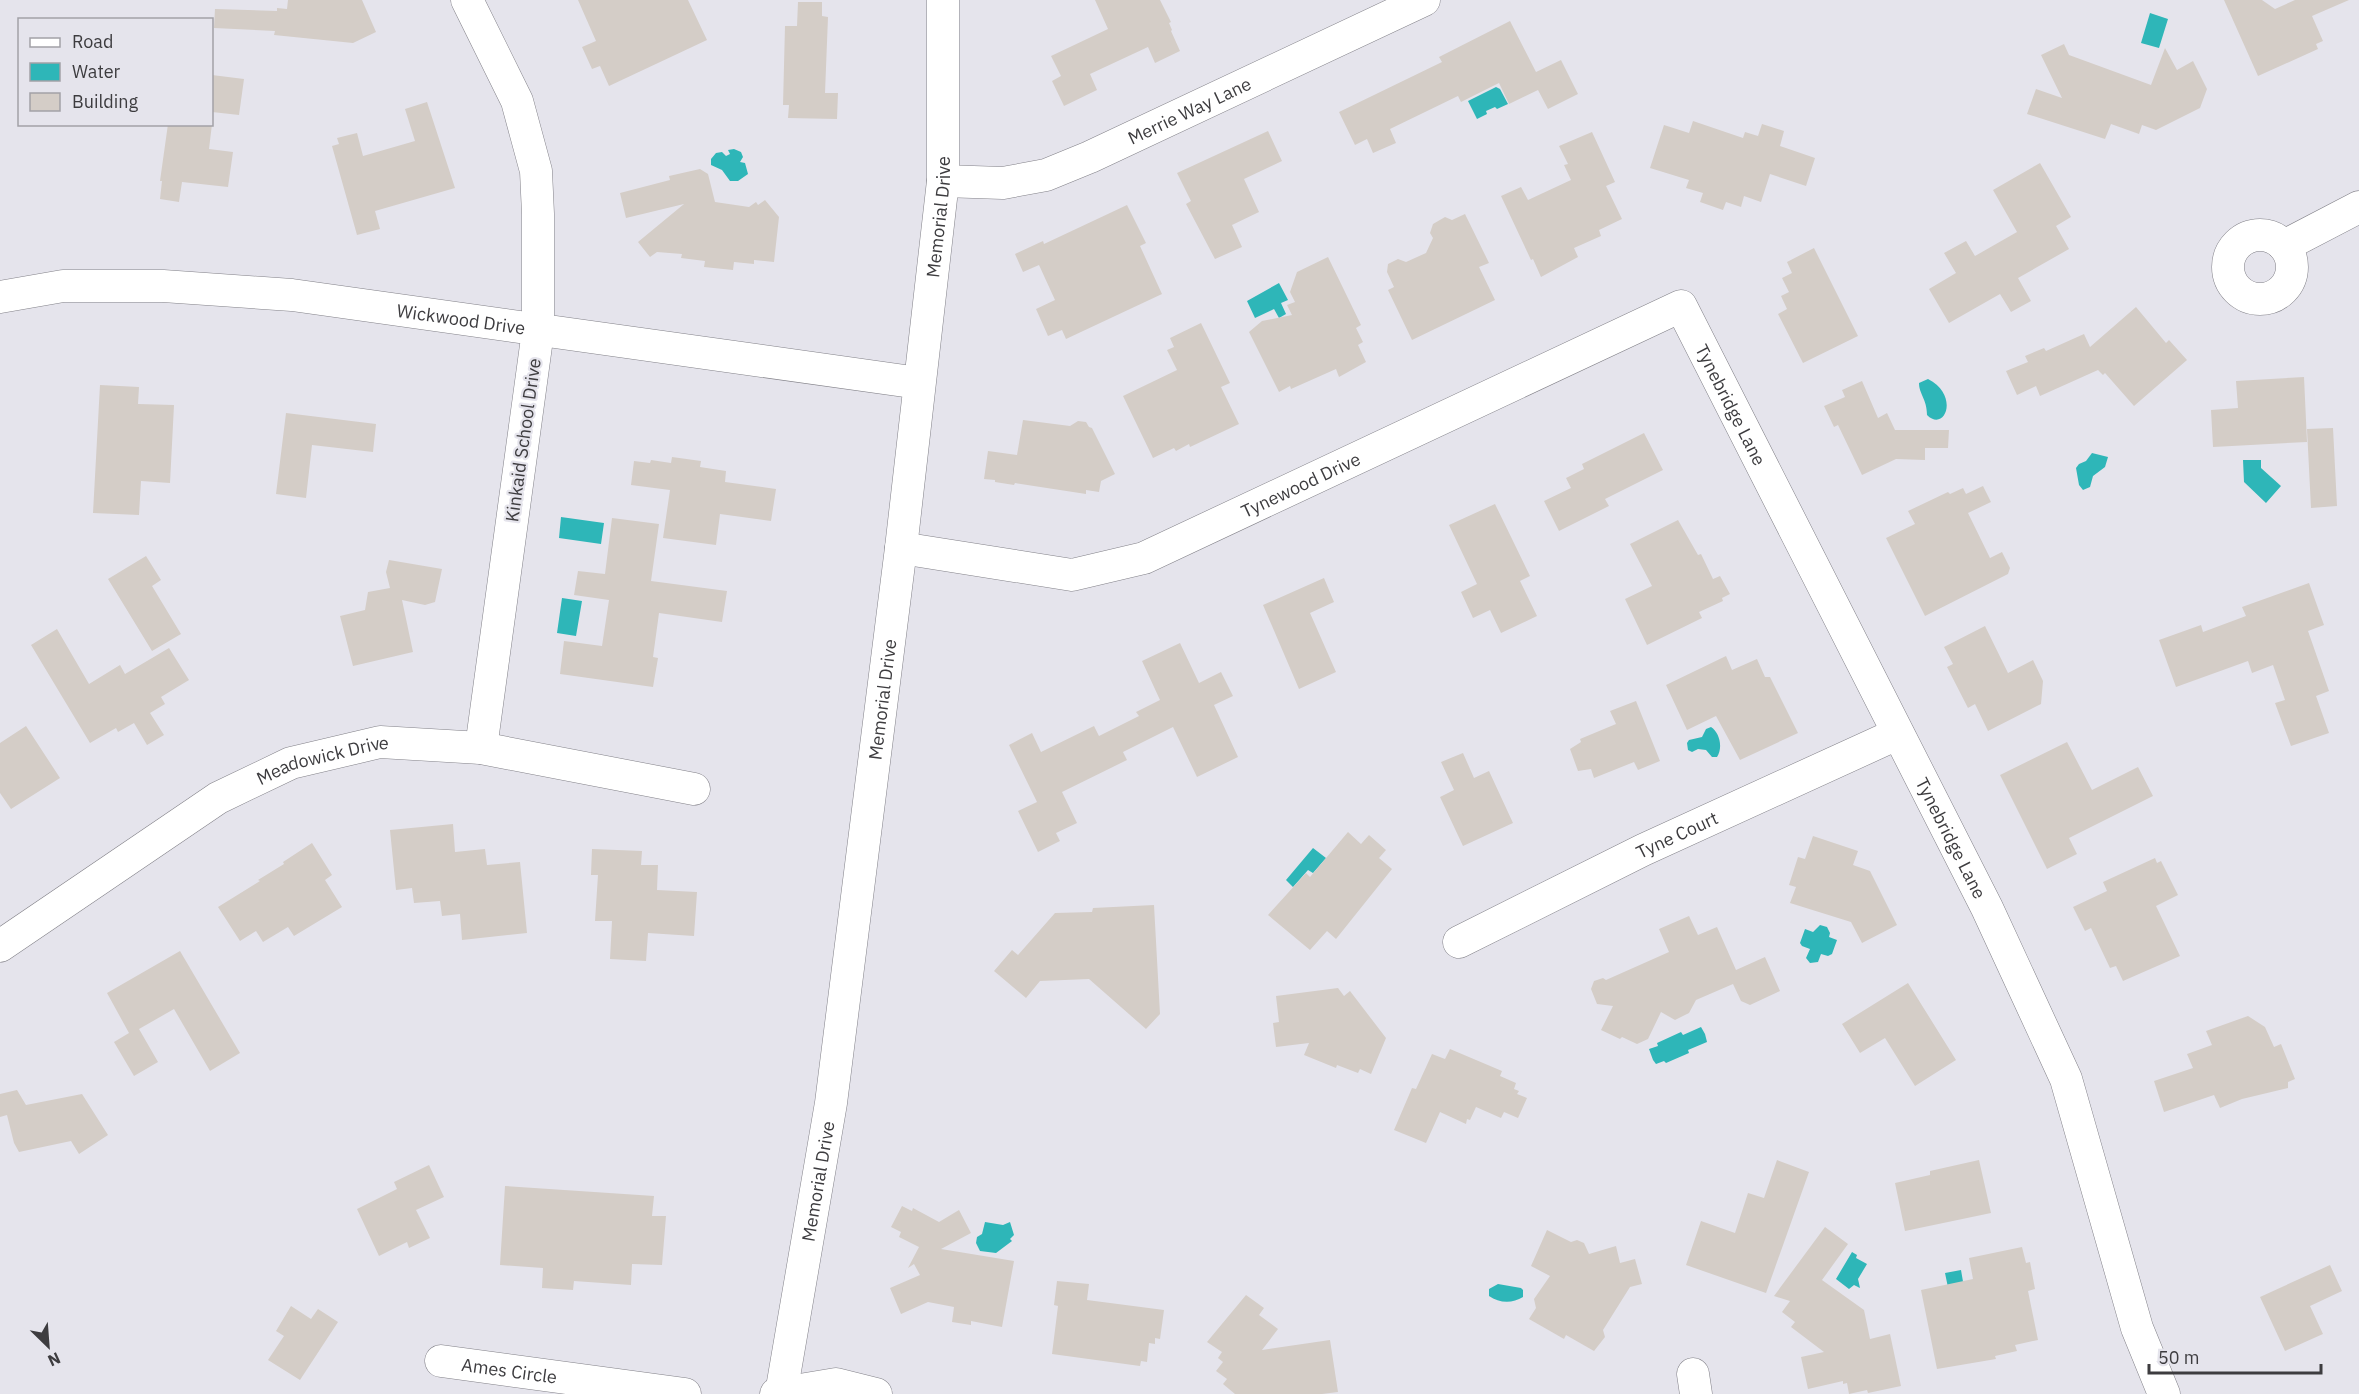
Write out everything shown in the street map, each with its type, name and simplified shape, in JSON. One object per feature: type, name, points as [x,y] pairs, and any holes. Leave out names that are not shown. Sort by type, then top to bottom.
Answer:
[{"type":"street","name":"Kinkaid School Drive","points":[[467,0],[517,102],[536,171],[538,214],[538,331],[482,748]]},
{"type":"street","name":"Memorial Drive","points":[[779,1394],[831,1103],[902,548],[943,181],[943,0]]},
{"type":"street","name":"Merrie Way Lane","points":[[943,181],[1003,183],[1046,175],[1100,152],[1424,0]]},
{"type":"street","points":[[2284,246],[2359,207]]},
{"type":"street","name":"Wickwood Drive","points":[[0,297],[63,286],[163,286],[292,295],[919,383]]},
{"type":"street","name":"Tynewood Drive","points":[[902,548],[1072,575],[1144,558],[1681,306]]},
{"type":"street","name":"Tynebridge Lane","points":[[1681,306],[1987,908],[2066,1079],[2137,1328],[2164,1394]]},
{"type":"street","name":"Tyne Court","points":[[1459,942],[1643,850],[1897,734]]},
{"type":"street","name":"Meadowick Drive","points":[[0,945],[218,798],[291,763],[380,742],[482,748],[694,789]]},
{"type":"street","name":"Ames Circle","points":[[441,1361],[685,1394]]},
{"type":"street","points":[[779,1394],[836,1384],[876,1394]]},
{"type":"water","points":[[2150,13],[2168,19],[2159,48],[2141,43]]},
{"type":"water","points":[[1496,87],[1500,89],[1508,104],[1486,111],[1487,114],[1477,119],[1468,101]]},
{"type":"water","points":[[734,149],[741,152],[743,157],[740,162],[745,163],[748,174],[738,181],[730,181],[722,170],[711,165],[711,159],[716,153],[722,152],[726,156],[730,154],[728,150]]},
{"type":"water","points":[[1279,283],[1288,300],[1281,303],[1286,314],[1279,318],[1274,309],[1255,318],[1247,301]]},
{"type":"water","points":[[1928,379],[1944,394],[1946,410],[1944,416],[1939,419],[1927,415],[1920,390],[1919,383]]},
{"type":"water","points":[[2092,453],[2108,457],[2105,467],[2093,476],[2090,487],[2083,490],[2079,485],[2076,468]]},
{"type":"water","points":[[2243,460],[2261,460],[2261,468],[2281,486],[2266,503],[2244,482]]},
{"type":"water","points":[[561,517],[604,523],[601,544],[559,538]]},
{"type":"water","points":[[562,598],[582,601],[576,636],[557,633]]},
{"type":"water","points":[[1711,727],[1717,733],[1720,741],[1717,757],[1712,757],[1706,750],[1698,749],[1692,752],[1688,750],[1689,740],[1702,737],[1706,729]]},
{"type":"water","points":[[1313,848],[1326,858],[1313,873],[1308,870],[1293,887],[1286,880]]},
{"type":"water","points":[[1820,925],[1827,927],[1829,937],[1837,940],[1832,954],[1828,956],[1821,954],[1818,962],[1810,963],[1806,958],[1810,949],[1800,943],[1805,929],[1813,932]]},
{"type":"water","points":[[1701,1027],[1707,1042],[1666,1063],[1664,1061],[1656,1064],[1649,1049],[1681,1032],[1683,1035]]},
{"type":"water","points":[[985,1222],[1003,1225],[1010,1222],[1014,1235],[1010,1239],[1012,1241],[996,1253],[980,1251],[976,1243],[977,1237],[982,1234]]},
{"type":"water","points":[[1852,1252],[1857,1255],[1856,1258],[1867,1264],[1858,1279],[1860,1288],[1854,1285],[1849,1289],[1836,1279]]},
{"type":"water","points":[[1961,1270],[1966,1299],[1951,1302],[1945,1273]]},
{"type":"water","points":[[1498,1284],[1521,1288],[1523,1297],[1510,1302],[1489,1296],[1489,1289]]},
{"type":"building","points":[[288,0],[362,0],[376,32],[353,43],[274,35],[275,31],[214,28],[215,9],[277,11],[277,8],[287,9]]},
{"type":"building","points":[[578,0],[688,0],[707,40],[609,86],[600,66],[592,69],[582,47],[596,41]]},
{"type":"building","points":[[1095,0],[1160,0],[1171,22],[1169,23],[1171,31],[1180,51],[1155,63],[1148,47],[1090,74],[1097,90],[1064,106],[1052,81],[1061,76],[1051,56],[1108,29]]},
{"type":"building","points":[[2224,0],[2262,0],[2275,9],[2295,0],[2349,0],[2312,16],[2323,41],[2316,44],[2318,49],[2258,76]]},
{"type":"building","points":[[798,2],[822,2],[822,16],[828,17],[825,93],[838,93],[837,119],[788,118],[789,105],[783,105],[785,26],[797,26]]},
{"type":"building","points":[[1510,21],[1536,72],[1561,60],[1578,94],[1548,109],[1538,90],[1509,104],[1499,83],[1461,102],[1458,96],[1390,129],[1396,143],[1373,153],[1367,139],[1355,145],[1339,112],[1442,62],[1439,57]]},
{"type":"building","points":[[2064,44],[2069,55],[2151,85],[2165,48],[2177,70],[2193,61],[2207,89],[2200,108],[2156,130],[2142,125],[2139,134],[2111,124],[2105,139],[2027,114],[2036,89],[2062,98],[2041,55]]},
{"type":"building","points":[[213,75],[244,79],[239,115],[213,112]]},
{"type":"building","points":[[427,102],[455,188],[375,211],[380,229],[357,235],[332,146],[339,144],[337,138],[357,133],[363,156],[415,141],[405,109]]},
{"type":"building","points":[[1693,121],[1743,138],[1745,132],[1758,136],[1762,124],[1784,131],[1780,146],[1815,158],[1806,186],[1770,174],[1761,202],[1744,196],[1741,207],[1726,202],[1723,210],[1700,202],[1703,193],[1686,188],[1689,180],[1650,168],[1664,125],[1689,133]]},
{"type":"building","points":[[168,126],[212,126],[209,149],[233,152],[228,187],[182,182],[179,202],[160,199],[162,181],[160,181]]},
{"type":"building","points":[[1268,131],[1282,161],[1244,179],[1259,212],[1232,225],[1242,247],[1215,259],[1186,204],[1191,201],[1177,173]]},
{"type":"building","points":[[1592,132],[1615,182],[1606,186],[1622,219],[1599,230],[1601,236],[1574,248],[1578,257],[1541,277],[1501,196],[1521,187],[1528,200],[1571,180],[1564,165],[1568,164],[1559,146]]},
{"type":"building","points":[[2040,163],[2071,217],[2056,226],[2069,249],[2018,278],[2031,301],[2011,312],[2000,294],[1949,323],[1929,289],[1956,273],[1944,253],[1966,241],[1975,256],[2017,232],[1993,190]]},
{"type":"building","points":[[700,169],[708,174],[715,202],[749,207],[765,200],[779,217],[774,262],[754,260],[754,264],[734,262],[733,270],[704,267],[705,261],[681,258],[682,254],[657,252],[650,257],[638,242],[684,204],[626,218],[620,193],[670,180],[669,176]]},
{"type":"building","points":[[1127,205],[1146,243],[1140,246],[1162,294],[1066,339],[1062,330],[1048,336],[1036,309],[1055,300],[1039,265],[1023,272],[1015,254],[1043,241],[1044,244]]},
{"type":"building","points":[[1465,214],[1489,263],[1479,267],[1495,300],[1412,340],[1388,290],[1394,287],[1387,272],[1388,264],[1398,259],[1406,262],[1426,253],[1433,238],[1430,233],[1433,224],[1445,217],[1452,220]]},
{"type":"building","points":[[1814,248],[1858,336],[1803,363],[1778,314],[1787,309],[1781,296],[1789,292],[1782,278],[1792,273],[1787,262]]},
{"type":"building","points":[[1328,257],[1361,325],[1356,328],[1363,342],[1358,345],[1366,362],[1339,377],[1336,369],[1279,392],[1249,332],[1262,321],[1292,315],[1287,305],[1295,302],[1290,292],[1297,272]]},
{"type":"building","points":[[2136,307],[2166,343],[2169,340],[2187,360],[2134,406],[2105,373],[2103,375],[2098,370],[2040,396],[2036,386],[2017,395],[2006,371],[2028,362],[2025,356],[2044,348],[2046,351],[2084,334],[2090,347]]},
{"type":"building","points":[[1201,323],[1230,383],[1221,387],[1239,424],[1190,447],[1189,444],[1176,451],[1174,448],[1153,458],[1123,396],[1177,370],[1167,350],[1174,347],[1170,338]]},
{"type":"building","points":[[2304,377],[2307,442],[2213,447],[2211,410],[2238,408],[2236,381]]},
{"type":"building","points":[[1862,381],[1878,418],[1887,413],[1895,430],[1949,430],[1948,448],[1925,448],[1925,460],[1896,459],[1862,475],[1838,425],[1834,427],[1824,406],[1845,397],[1842,390]]},
{"type":"building","points":[[100,385],[139,387],[138,404],[174,405],[170,483],[141,481],[139,515],[93,513]]},
{"type":"building","points":[[286,413],[376,424],[373,452],[312,445],[306,498],[276,494]]},
{"type":"building","points":[[1023,420],[1070,426],[1078,421],[1086,422],[1092,428],[1115,474],[1101,481],[1099,492],[1086,490],[1086,494],[984,479],[988,451],[1017,455]]},
{"type":"building","points":[[2333,428],[2337,506],[2311,508],[2307,429]]},
{"type":"building","points":[[1644,433],[1663,470],[1605,499],[1609,506],[1559,531],[1544,501],[1571,488],[1566,478],[1584,469],[1582,464]]},
{"type":"building","points":[[672,457],[701,461],[700,467],[726,471],[725,482],[776,489],[771,521],[720,514],[716,545],[663,538],[670,490],[631,485],[634,461],[650,463],[651,460],[671,463]]},
{"type":"building","points":[[1983,486],[1991,502],[1968,513],[1990,558],[2002,552],[2010,568],[2008,574],[1925,616],[1886,538],[1915,524],[1908,511],[1948,492],[1950,494],[1963,488],[1966,494]]},
{"type":"building","points":[[1495,504],[1530,576],[1520,581],[1537,616],[1501,633],[1490,610],[1473,618],[1461,592],[1477,584],[1449,525]]},
{"type":"building","points":[[612,518],[659,524],[651,581],[727,591],[722,622],[659,613],[653,657],[658,658],[653,687],[560,674],[564,641],[602,646],[609,600],[574,595],[578,571],[605,574]]},
{"type":"building","points":[[1678,520],[1698,555],[1701,554],[1713,579],[1720,576],[1730,594],[1722,598],[1723,601],[1699,612],[1702,618],[1647,645],[1625,599],[1652,586],[1630,544]]},
{"type":"building","points":[[146,556],[161,580],[152,586],[181,634],[152,651],[108,579]]},
{"type":"building","points":[[389,560],[442,569],[435,602],[425,605],[402,600],[413,652],[353,666],[340,616],[365,610],[368,592],[390,588],[386,572]]},
{"type":"building","points":[[1324,578],[1334,602],[1310,613],[1336,672],[1299,689],[1263,605]]},
{"type":"building","points":[[2309,583],[2324,625],[2308,631],[2329,691],[2316,696],[2329,733],[2291,746],[2275,703],[2285,700],[2273,665],[2252,673],[2248,661],[2176,687],[2159,640],[2201,625],[2203,632],[2246,616],[2242,607]]},
{"type":"building","points":[[1985,626],[2008,673],[2033,660],[2043,681],[2041,704],[1988,731],[1975,704],[1968,708],[1947,667],[1953,664],[1944,647]]},
{"type":"building","points":[[57,629],[89,684],[120,665],[125,674],[169,648],[189,680],[161,697],[165,704],[150,713],[164,735],[147,745],[134,723],[118,732],[116,728],[90,743],[31,645]]},
{"type":"building","points":[[1180,643],[1199,683],[1221,672],[1233,696],[1214,705],[1238,757],[1197,777],[1173,727],[1123,752],[1127,760],[1062,792],[1077,823],[1056,833],[1060,841],[1038,852],[1018,811],[1037,802],[1009,745],[1032,733],[1041,752],[1094,726],[1099,736],[1139,716],[1136,712],[1160,700],[1142,661]]},
{"type":"building","points":[[1726,656],[1732,670],[1757,659],[1765,677],[1770,677],[1798,733],[1740,760],[1716,716],[1687,730],[1666,685]]},
{"type":"building","points":[[1636,701],[1660,761],[1638,770],[1634,762],[1594,778],[1591,769],[1578,771],[1570,749],[1581,742],[1580,739],[1616,724],[1610,711]]},
{"type":"building","points":[[26,726],[60,778],[11,809],[0,793],[0,743]]},
{"type":"building","points":[[2067,742],[2092,790],[2138,767],[2153,796],[2069,838],[2077,854],[2047,869],[2000,775]]},
{"type":"building","points":[[1463,753],[1474,778],[1489,771],[1513,823],[1463,846],[1440,797],[1454,790],[1441,762]]},
{"type":"building","points":[[453,824],[455,852],[485,849],[487,865],[520,862],[527,933],[462,940],[460,914],[442,916],[440,901],[414,903],[412,888],[396,890],[390,830]]},
{"type":"building","points":[[1348,832],[1361,844],[1369,835],[1386,850],[1379,858],[1392,869],[1336,939],[1327,931],[1310,950],[1268,915],[1306,873],[1310,877]]},
{"type":"building","points":[[1813,836],[1858,851],[1853,865],[1870,871],[1897,925],[1862,943],[1851,922],[1790,903],[1796,887],[1789,885],[1798,857],[1805,859]]},
{"type":"building","points":[[312,843],[332,875],[325,880],[342,907],[294,936],[288,927],[263,942],[256,931],[240,941],[218,907],[260,881],[258,880]]},
{"type":"building","points":[[592,849],[642,851],[641,865],[658,865],[657,890],[697,892],[694,936],[648,933],[646,961],[610,959],[612,921],[595,921],[598,875],[591,875]]},
{"type":"building","points":[[2155,858],[2157,863],[2161,861],[2178,895],[2156,906],[2180,956],[2123,981],[2116,966],[2110,968],[2091,928],[2085,931],[2073,907],[2107,891],[2103,882]]},
{"type":"building","points":[[1154,905],[1160,1014],[1146,1029],[1089,979],[1040,981],[1026,998],[994,971],[1012,950],[1018,955],[1055,913],[1092,912],[1093,908]]},
{"type":"building","points":[[1689,916],[1698,935],[1717,927],[1736,970],[1765,957],[1780,991],[1750,1005],[1741,1001],[1733,984],[1696,1000],[1689,1013],[1675,1020],[1661,1012],[1648,1039],[1637,1044],[1601,1030],[1613,1006],[1597,1004],[1591,989],[1594,981],[1603,978],[1606,980],[1669,952],[1659,929]]},
{"type":"building","points":[[180,951],[240,1053],[210,1071],[174,1009],[139,1029],[158,1062],[134,1076],[114,1042],[129,1033],[107,993]]},
{"type":"building","points":[[1908,983],[1956,1060],[1915,1086],[1885,1038],[1860,1053],[1842,1024]]},
{"type":"building","points":[[1338,988],[1344,996],[1350,991],[1386,1038],[1371,1074],[1360,1069],[1358,1073],[1337,1065],[1336,1068],[1304,1055],[1309,1043],[1276,1047],[1273,1023],[1279,1022],[1276,996]]},
{"type":"building","points":[[2248,1016],[2265,1027],[2274,1047],[2281,1044],[2295,1079],[2288,1082],[2288,1088],[2242,1099],[2220,1108],[2214,1095],[2164,1112],[2154,1081],[2193,1068],[2187,1054],[2212,1045],[2206,1031]]},
{"type":"building","points":[[1450,1049],[1502,1071],[1500,1076],[1516,1083],[1514,1089],[1519,1091],[1517,1094],[1527,1098],[1518,1118],[1504,1112],[1501,1118],[1476,1107],[1466,1124],[1440,1112],[1426,1143],[1394,1130],[1412,1088],[1416,1089],[1432,1054],[1445,1059]]},
{"type":"building","points":[[17,1090],[26,1105],[82,1094],[108,1135],[79,1154],[71,1141],[19,1152],[14,1143],[7,1115],[0,1117],[0,1094]]},
{"type":"building","points":[[1777,1160],[1809,1172],[1766,1293],[1686,1265],[1701,1221],[1735,1233],[1748,1193],[1764,1198]]},
{"type":"building","points":[[1979,1160],[1991,1213],[1905,1231],[1895,1183],[1930,1175],[1930,1171]]},
{"type":"building","points":[[429,1165],[444,1197],[416,1210],[430,1238],[409,1248],[407,1242],[379,1256],[357,1209],[397,1189],[394,1182]]},
{"type":"building","points":[[505,1186],[654,1196],[652,1216],[666,1216],[662,1265],[632,1264],[631,1285],[574,1281],[573,1290],[542,1288],[543,1268],[500,1265]]},
{"type":"building","points":[[902,1206],[912,1211],[913,1208],[939,1222],[959,1210],[971,1233],[941,1249],[1014,1261],[1002,1327],[971,1321],[971,1325],[952,1322],[954,1307],[928,1302],[901,1314],[890,1288],[920,1275],[914,1264],[908,1268],[919,1247],[899,1237],[901,1232],[891,1227]]},
{"type":"building","points":[[1825,1227],[1848,1244],[1822,1280],[1864,1310],[1870,1339],[1890,1334],[1901,1386],[1868,1393],[1867,1390],[1849,1394],[1847,1383],[1843,1384],[1843,1381],[1808,1389],[1801,1357],[1824,1352],[1791,1327],[1795,1322],[1782,1312],[1790,1301],[1774,1296]]},
{"type":"building","points":[[1547,1230],[1571,1242],[1577,1240],[1584,1243],[1589,1254],[1616,1246],[1620,1263],[1635,1259],[1642,1284],[1630,1287],[1603,1330],[1605,1337],[1594,1351],[1566,1335],[1564,1339],[1529,1319],[1536,1308],[1534,1299],[1550,1276],[1531,1266]]},
{"type":"building","points":[[2022,1247],[2026,1263],[2030,1262],[2035,1289],[2028,1291],[2038,1340],[2015,1345],[2017,1351],[1995,1356],[1996,1359],[1937,1369],[1921,1290],[1973,1279],[1969,1258]]},
{"type":"building","points":[[2330,1265],[2342,1291],[2310,1306],[2323,1334],[2285,1351],[2260,1297]]},
{"type":"building","points":[[1057,1281],[1089,1284],[1087,1300],[1164,1310],[1160,1339],[1155,1338],[1155,1344],[1149,1343],[1147,1362],[1141,1361],[1140,1366],[1052,1354],[1058,1306],[1054,1305]]},
{"type":"building","points":[[1246,1295],[1264,1308],[1259,1315],[1278,1329],[1262,1350],[1330,1340],[1338,1392],[1235,1394],[1223,1384],[1227,1379],[1216,1371],[1223,1362],[1218,1358],[1222,1352],[1207,1342]]},
{"type":"building","points":[[291,1306],[311,1319],[318,1309],[338,1322],[300,1380],[268,1360],[284,1336],[276,1331]]}]
